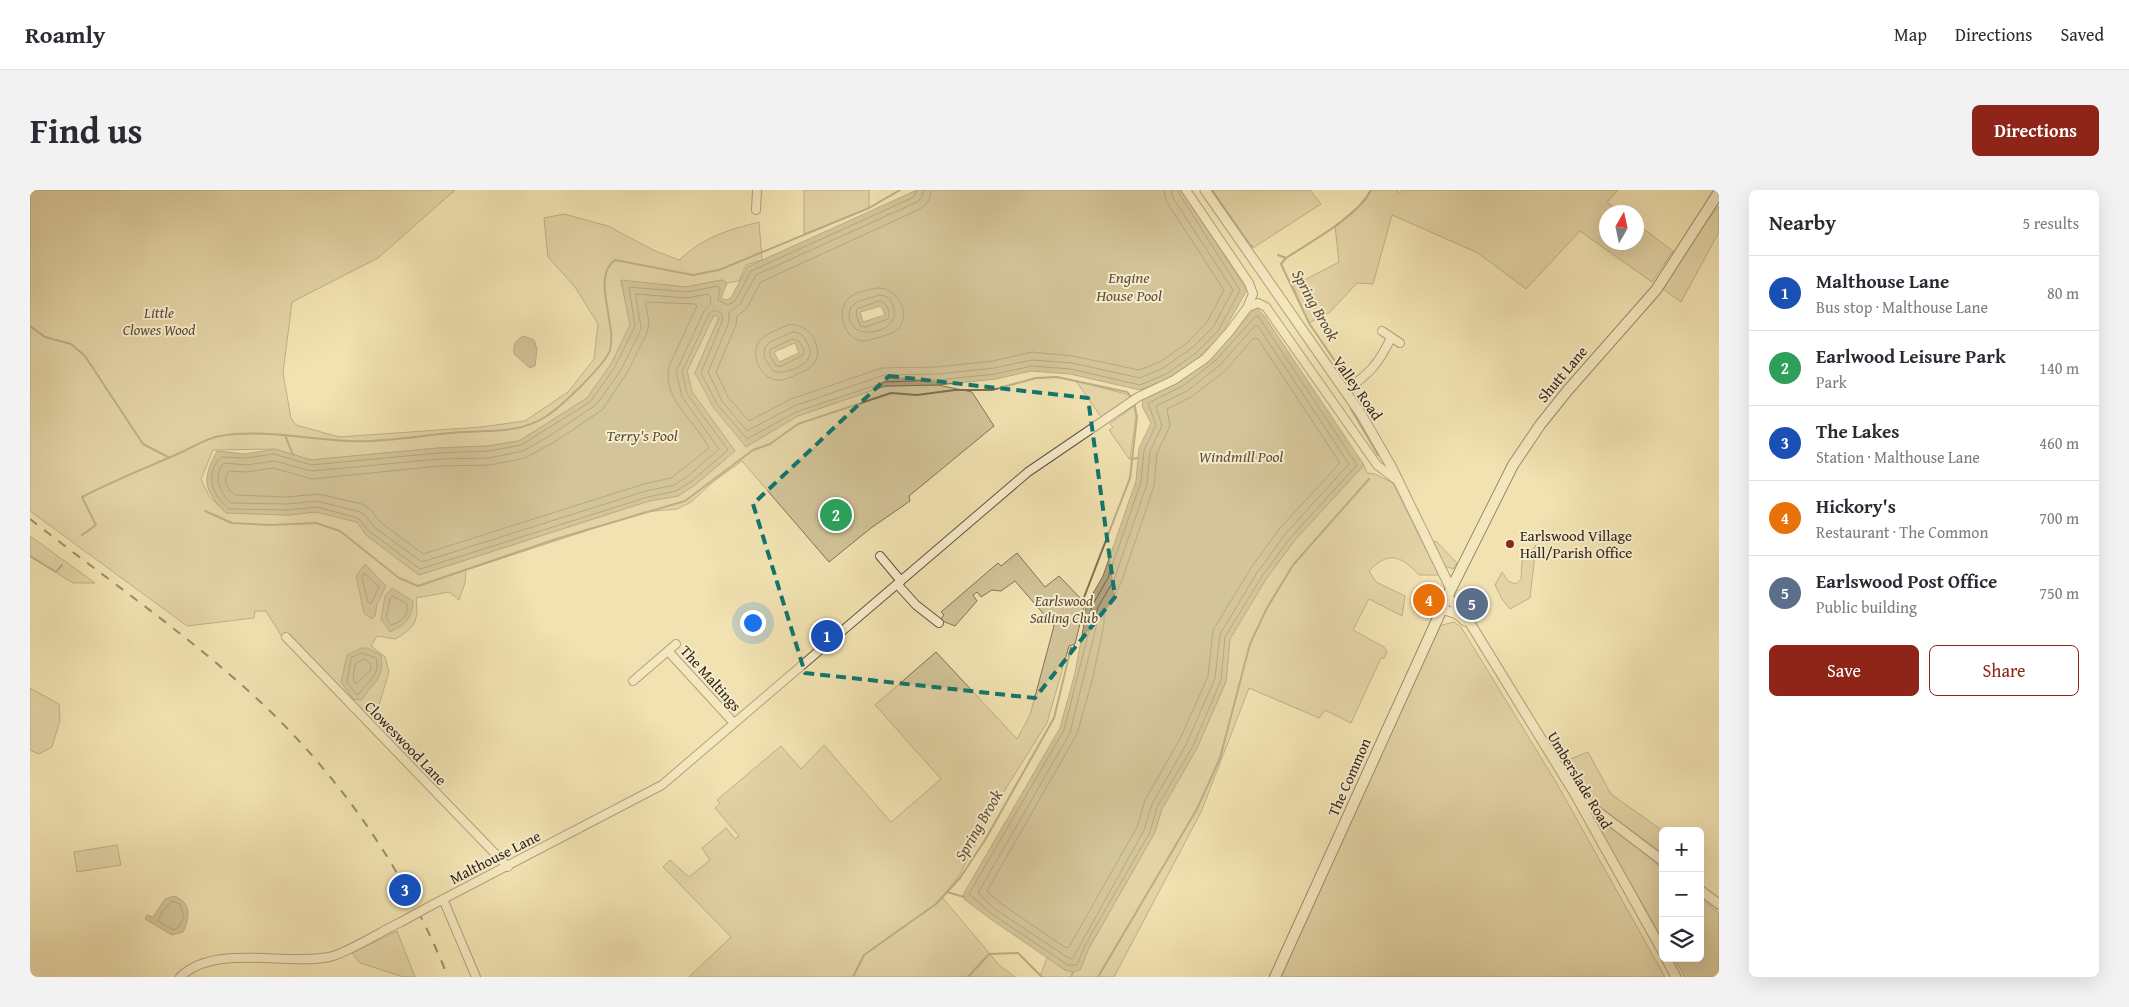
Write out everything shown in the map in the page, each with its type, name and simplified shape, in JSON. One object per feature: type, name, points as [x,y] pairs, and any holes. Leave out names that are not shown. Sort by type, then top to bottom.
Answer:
[{"type":"main road","name":"Shutt Lane","points":[[1449,593],[1502,485],[1531,436],[1581,374],[1656,290],[1719,192]]},
{"type":"main road","name":"The Common","points":[[1275,977],[1449,593]]},
{"type":"street","points":[[756,210],[757,190]]},
{"type":"street","points":[[1186,190],[1250,283],[1253,294],[1246,308]]},
{"type":"street","name":"Valley Road","points":[[1205,190],[1378,442],[1398,480],[1449,593]]},
{"type":"street","points":[[1246,308],[1258,303],[1266,307],[1377,465],[1398,480]]},
{"type":"street","name":"Malthouse Lane","points":[[180,977],[187,970],[226,959],[327,957],[401,922],[662,785],[1028,472],[1130,402],[1174,380],[1206,358],[1246,308]]},
{"type":"street","points":[[1382,331],[1400,343]]},
{"type":"street","points":[[1345,392],[1365,377],[1381,360],[1391,338]]},
{"type":"street","points":[[880,556],[916,605],[938,623]]},
{"type":"street","name":"Umberslade Road","points":[[1449,593],[1460,607],[1575,794],[1659,945]]},
{"type":"street","name":"Umberslade Road","points":[[1442,609],[1457,614],[1470,624]]},
{"type":"street","name":"Cloweswood Lane","points":[[286,637],[508,867]]},
{"type":"street","name":"The Maltings","points":[[633,681],[676,644]]},
{"type":"street","name":"The Maltings","points":[[668,651],[734,723]]},
{"type":"street","points":[[1575,794],[1659,858]]},
{"type":"street","points":[[1704,893],[1719,904]]},
{"type":"street","points":[[443,899],[476,977]]},
{"type":"street","points":[[1668,962],[1676,977]]},
{"type":"highlighted area","points":[[889,376],[1088,398],[1115,597],[1035,698],[805,673],[753,504]]},
{"type":"green space","name":"Little Clowes Wood","points":[[30,190],[455,190],[378,258],[292,302],[283,373],[291,418],[296,425],[339,437],[481,427],[525,421],[568,392],[594,359],[598,324],[575,287],[548,257],[544,218],[564,214],[608,226],[653,250],[679,260],[698,245],[716,235],[759,222],[762,260],[746,265],[739,281],[727,283],[722,280],[686,287],[621,281],[630,325],[611,364],[587,398],[519,441],[488,446],[438,448],[311,460],[275,449],[213,450],[201,479],[209,496],[226,513],[288,515],[316,512],[357,522],[366,535],[419,575],[649,501],[678,496],[695,485],[735,451],[692,392],[687,371],[714,315],[719,317],[695,373],[746,446],[798,416],[885,386],[938,385],[972,392],[994,426],[909,496],[910,501],[871,528],[829,562],[742,461],[713,482],[691,502],[677,509],[644,512],[466,570],[465,583],[459,600],[449,592],[416,598],[417,613],[411,627],[395,639],[377,636],[371,646],[385,657],[389,672],[373,725],[290,636],[284,640],[266,611],[255,611],[254,618],[187,626],[30,511]]},
{"type":"green space","points":[[804,190],[869,190],[869,208],[804,234]]},
{"type":"green space","points":[[1212,190],[1310,190],[1321,204],[1253,248]]},
{"type":"green space","points":[[1371,190],[1397,190],[1400,193],[1402,190],[1618,190],[1607,202],[1611,205],[1599,205],[1599,244],[1580,231],[1526,289],[1478,253],[1392,215],[1373,284],[1357,283],[1330,312],[1309,323],[1293,286],[1339,262],[1335,226],[1366,200]]},
{"type":"green space","points":[[1719,206],[1719,232],[1681,302],[1663,289],[1704,225]]},
{"type":"green space","points":[[1644,229],[1673,251],[1652,282],[1607,250],[1644,250]]},
{"type":"green space","points":[[1076,381],[1126,394],[1130,398],[1101,417]]},
{"type":"green space","points":[[1134,406],[1136,417],[1130,460],[1109,430],[1113,427],[1110,424]]},
{"type":"green space","points":[[1364,465],[1367,473],[1375,474],[1393,483],[1439,575],[1419,575],[1406,563],[1395,558],[1383,560],[1369,571],[1376,582],[1405,596],[1402,616],[1369,599],[1353,630],[1384,647],[1387,652],[1384,658],[1381,658],[1351,723],[1325,710],[1319,718],[1249,688],[1201,812],[1114,977],[1040,977],[1047,957],[1065,970],[1080,969],[1089,948],[1154,834],[1162,809],[1197,748],[1226,682],[1230,639],[1266,579],[1295,540]]},
{"type":"green space","points":[[30,536],[95,583],[73,583],[30,556]]},
{"type":"green space","points":[[1436,541],[1457,563],[1453,569],[1445,566],[1431,543]]},
{"type":"green space","points":[[1536,545],[1530,598],[1510,609],[1495,585],[1502,572],[1508,581],[1516,584],[1521,579],[1522,561]]},
{"type":"green space","name":"Earlswood Sailing Club","points":[[1017,553],[1045,587],[1059,576],[1085,603],[1075,644],[1069,646],[1047,723],[996,804],[959,876],[942,897],[999,965],[1015,977],[689,977],[731,937],[663,867],[670,860],[689,877],[710,860],[702,848],[726,828],[735,839],[739,836],[715,808],[720,803],[717,800],[781,746],[801,769],[824,745],[891,822],[941,779],[875,705],[936,652],[1017,739],[1030,715],[1054,626],[1015,581],[1001,591],[992,590],[981,597],[977,592],[973,595],[977,601],[955,626],[940,620],[944,615],[941,612],[998,563],[1001,566]]},
{"type":"green space","points":[[1454,622],[1461,627],[1556,782],[1665,977],[1280,977],[1438,626]]},
{"type":"green space","points":[[30,688],[59,704],[60,720],[52,747],[39,754],[30,750]]},
{"type":"green space","points":[[1588,752],[1611,794],[1659,828],[1659,851],[1580,792],[1560,763]]},
{"type":"green space","points":[[1595,813],[1659,866],[1659,933],[1592,816]]},
{"type":"green space","points":[[117,845],[121,865],[77,872],[74,852]]},
{"type":"green space","points":[[1704,901],[1719,913],[1719,977],[1685,977],[1676,962],[1704,962]]},
{"type":"green space","points":[[397,931],[415,977],[404,977],[360,963],[352,953]]},
{"type":"water","name":"Engine House Pool","points":[[917,190],[1181,190],[1247,290],[1222,334],[1199,357],[1169,378],[1140,390],[1070,374],[1031,371],[996,379],[938,385],[885,386],[798,416],[746,447],[713,407],[695,373],[719,318],[714,315],[687,371],[692,392],[735,451],[695,485],[678,496],[649,501],[419,575],[366,535],[357,522],[316,512],[288,515],[226,513],[209,491],[207,478],[217,451],[245,454],[275,449],[311,460],[438,448],[488,446],[519,441],[587,398],[611,364],[630,325],[621,280],[686,287],[722,280],[727,283],[721,298],[726,300],[731,298],[747,267]],"holes":[[[881,306],[885,315],[863,322],[860,312]],[[795,343],[799,353],[779,362],[774,352]]]},
{"type":"water","name":"Windmill Pool","points":[[1256,307],[1265,317],[1364,465],[1295,540],[1266,579],[1230,639],[1226,681],[1197,748],[1162,809],[1154,834],[1089,948],[1080,970],[1073,972],[1065,970],[964,899],[964,893],[1060,728],[1086,622],[1083,617],[1088,602],[1103,576],[1136,481],[1139,448],[1151,423],[1142,406],[1143,399],[1180,382],[1213,356]]},
{"type":"water","points":[[523,336],[534,340],[537,349],[535,366],[530,368],[514,354],[515,343]]},
{"type":"water","points":[[365,564],[386,586],[377,605],[375,616],[372,619],[364,613],[356,576]]},
{"type":"water","points":[[392,588],[413,601],[410,616],[404,624],[390,632],[381,619],[385,596]]},
{"type":"water","points":[[361,648],[367,648],[381,655],[382,663],[380,675],[362,700],[353,699],[341,682],[347,655]]},
{"type":"water","points":[[174,896],[184,902],[187,907],[188,916],[183,932],[172,935],[145,919],[147,915],[153,917],[165,899]]},
{"type":"waterway","points":[[82,535],[96,525],[82,497],[215,437],[252,434],[348,441],[377,441],[450,433],[506,430],[526,426],[545,417],[571,396],[600,366],[610,350],[611,339],[605,277],[608,267],[615,260],[693,275],[719,270],[869,208],[900,190]]},
{"type":"waterway","points":[[1212,190],[1249,245],[1252,246]]},
{"type":"waterway","name":"Spring Brook","points":[[1348,380],[1309,323],[1281,264],[1286,258],[1345,219],[1371,190]]},
{"type":"waterway","points":[[1278,255],[1286,258]]},
{"type":"waterway","points":[[30,326],[45,337],[71,344],[85,356],[143,444],[168,457]]},
{"type":"waterway","points":[[205,511],[232,523],[271,525],[316,523],[340,531],[399,578],[418,586],[556,539],[685,501],[753,450],[770,444],[798,424],[891,393],[917,395],[955,390],[992,390],[1036,378],[1057,377],[1127,392],[1132,398]]},
{"type":"waterway","points":[[1083,600],[1130,478],[1137,417],[1134,402]]},
{"type":"waterway","points":[[1351,409],[1378,455]]},
{"type":"waterway","points":[[285,435],[293,455]]},
{"type":"waterway","points":[[1132,459],[1138,458]]},
{"type":"waterway","points":[[1098,977],[1197,809],[1220,758],[1250,644],[1267,608],[1293,565],[1369,479]]},
{"type":"waterway","points":[[30,556],[56,572],[62,565]]},
{"type":"waterway","name":"Spring Brook","points":[[853,977],[864,955],[936,904],[960,878],[985,840],[1054,718],[1071,648]]},
{"type":"waterway","points":[[947,892],[964,897]]},
{"type":"waterway","points":[[968,977],[989,954],[1018,953],[1042,977]]},
{"type":"waterway","points":[[1071,977],[1073,972]]},
{"type":"railway","points":[[30,519],[213,660],[270,711],[298,740],[325,770],[373,835],[414,904],[448,977]]},
{"type":"place","name":"Earlwood Leisure Park","points":[[836,515]]},
{"type":"place","name":"Earlswood Village Hall/Parish Office","points":[[1510,544]]},
{"type":"place","name":"Hickory's","points":[[1429,600]]},
{"type":"place","name":"Earlswood Post Office","points":[[1472,604]]},
{"type":"place","name":"Malthouse Lane","points":[[827,636]]},
{"type":"place","name":"The Lakes","points":[[405,890]]},
{"type":"water label","name":"Terry's Pool","points":[[642,435]]}]
